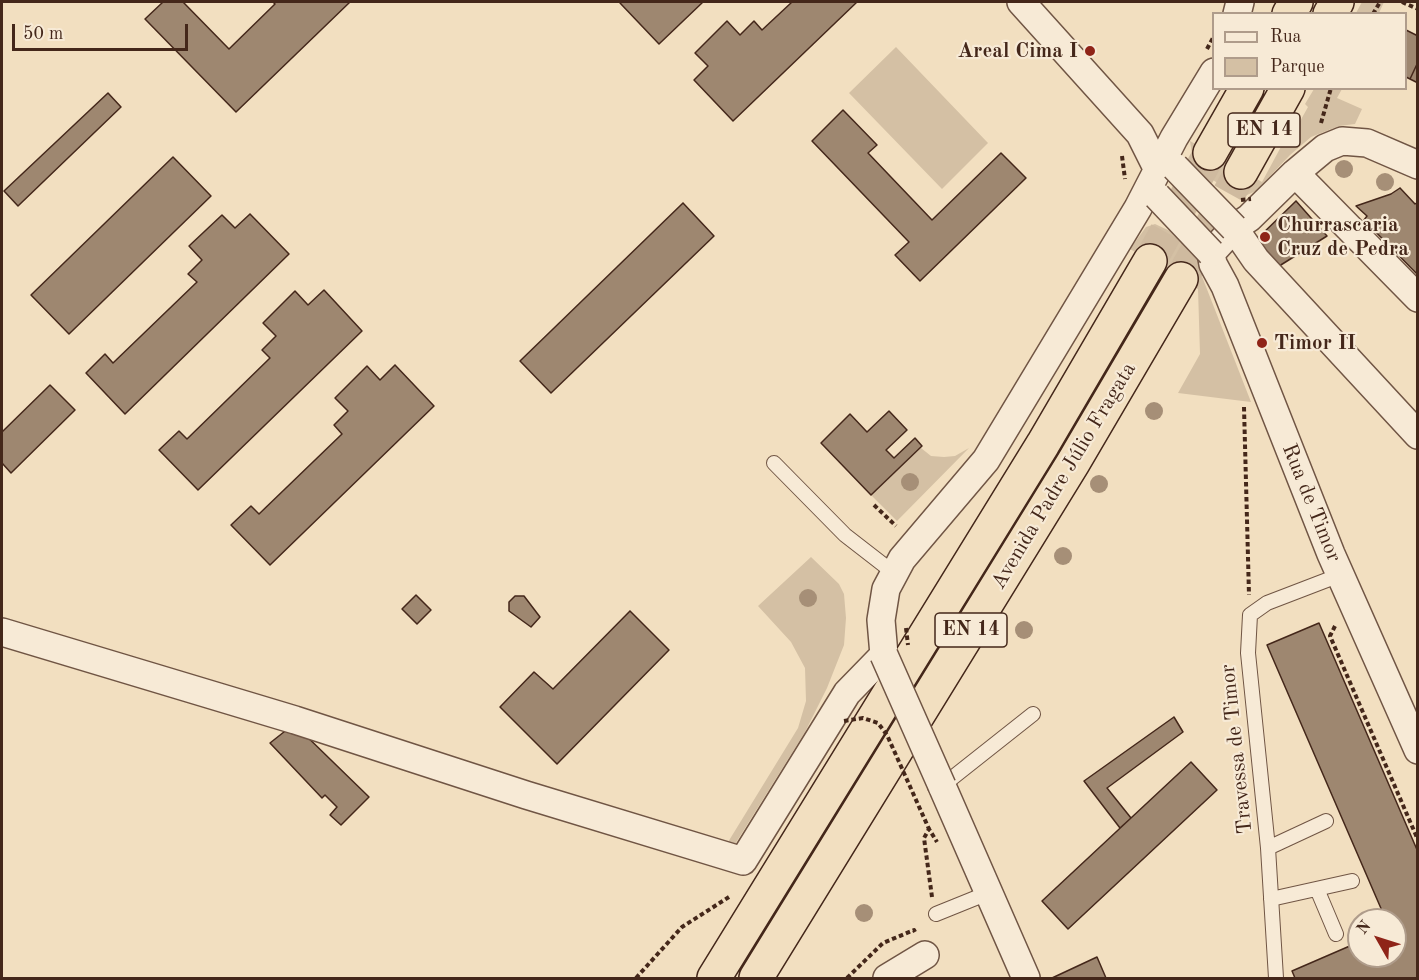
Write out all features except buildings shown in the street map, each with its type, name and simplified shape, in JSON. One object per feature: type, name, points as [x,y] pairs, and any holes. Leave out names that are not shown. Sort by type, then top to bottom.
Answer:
[{"type":"highway","name":"EN 14","points":[[1210,153],[1246,90]]},
{"type":"highway","name":"EN 14","points":[[1241,172],[1287,90]]},
{"type":"highway","name":"Avenida Padre Júlio Fragata","points":[[714,978],[1044,444],[1150,261]]},
{"type":"highway","name":"Avenida Padre Júlio Fragata","points":[[756,978],[1073,463],[1181,279]]},
{"type":"street","points":[[1021,2],[1140,134],[1163,178],[1211,253],[1234,228],[1249,218],[1295,173],[1325,148],[1342,141],[1366,143],[1418,165]]},
{"type":"street","points":[[1026,978],[885,655],[881,620],[886,589],[902,559],[986,460],[1138,208],[1163,178],[1212,76]]},
{"type":"street","points":[[1295,173],[1418,298]]},
{"type":"street","points":[[1163,178],[1234,228],[1256,260],[1418,435]]},
{"type":"street","name":"Rua de Timor","points":[[1211,253],[1213,264],[1225,286],[1340,575],[1418,750]]},
{"type":"street","points":[[2,632],[284,716],[526,795],[743,861],[847,693],[885,655]]},
{"type":"street","points":[[887,978],[925,955]]},
{"type":"lane","points":[[774,463],[845,536],[894,573]]},
{"type":"lane","points":[[1250,615],[1267,603],[1340,575]]},
{"type":"lane","name":"Travessa de Timor","points":[[1250,615],[1248,653],[1268,848],[1276,978]]},
{"type":"lane","points":[[942,786],[1033,714]]},
{"type":"lane","points":[[1268,848],[1326,821]]},
{"type":"lane","points":[[1271,899],[1352,881]]},
{"type":"lane","points":[[1317,889],[1336,934]]},
{"type":"lane","points":[[936,914],[988,893]]},
{"type":"path","points":[[1402,2],[1418,9]]},
{"type":"path","points":[[1320,128],[1330,90]]},
{"type":"path","points":[[1244,400],[1250,615]]},
{"type":"path","points":[[1340,617],[1330,636],[1418,840]]},
{"type":"path","points":[[844,721],[863,718],[878,723],[887,735],[929,829]]},
{"type":"green space","points":[[1362,2],[1384,2],[1379,12],[1357,12]]},
{"type":"green space","points":[[896,47],[988,143],[942,189],[849,93]]},
{"type":"green space","points":[[1313,90],[1341,90],[1337,98],[1362,109],[1355,124],[1339,126],[1311,137],[1290,155],[1256,191],[1247,195],[1234,193],[1203,174],[1193,161],[1190,141],[1262,182],[1290,130],[1294,132],[1308,107],[1305,104]]},
{"type":"green space","points":[[1155,224],[1183,237],[1194,256],[1251,402],[1178,393],[1200,354],[1198,289],[1130,249],[1146,227]]},
{"type":"green space","points":[[921,448],[931,456],[944,457],[955,456],[969,448],[897,521],[871,495]]},
{"type":"green space","points":[[811,557],[839,584],[844,594],[846,618],[844,645],[827,688],[805,732],[732,849],[725,847],[798,728],[806,701],[805,668],[791,642],[758,606]]},
{"type":"tunnel","points":[[1150,261],[1210,153]]},
{"type":"tunnel","points":[[1181,279],[1241,172]]},
{"type":"place","name":"Areal Cima I","points":[[1090,51]]},
{"type":"place","name":"Churrascaria Cruz de Pedra","points":[[1265,237]]},
{"type":"place","name":"Timor II","points":[[1262,343]]}]
